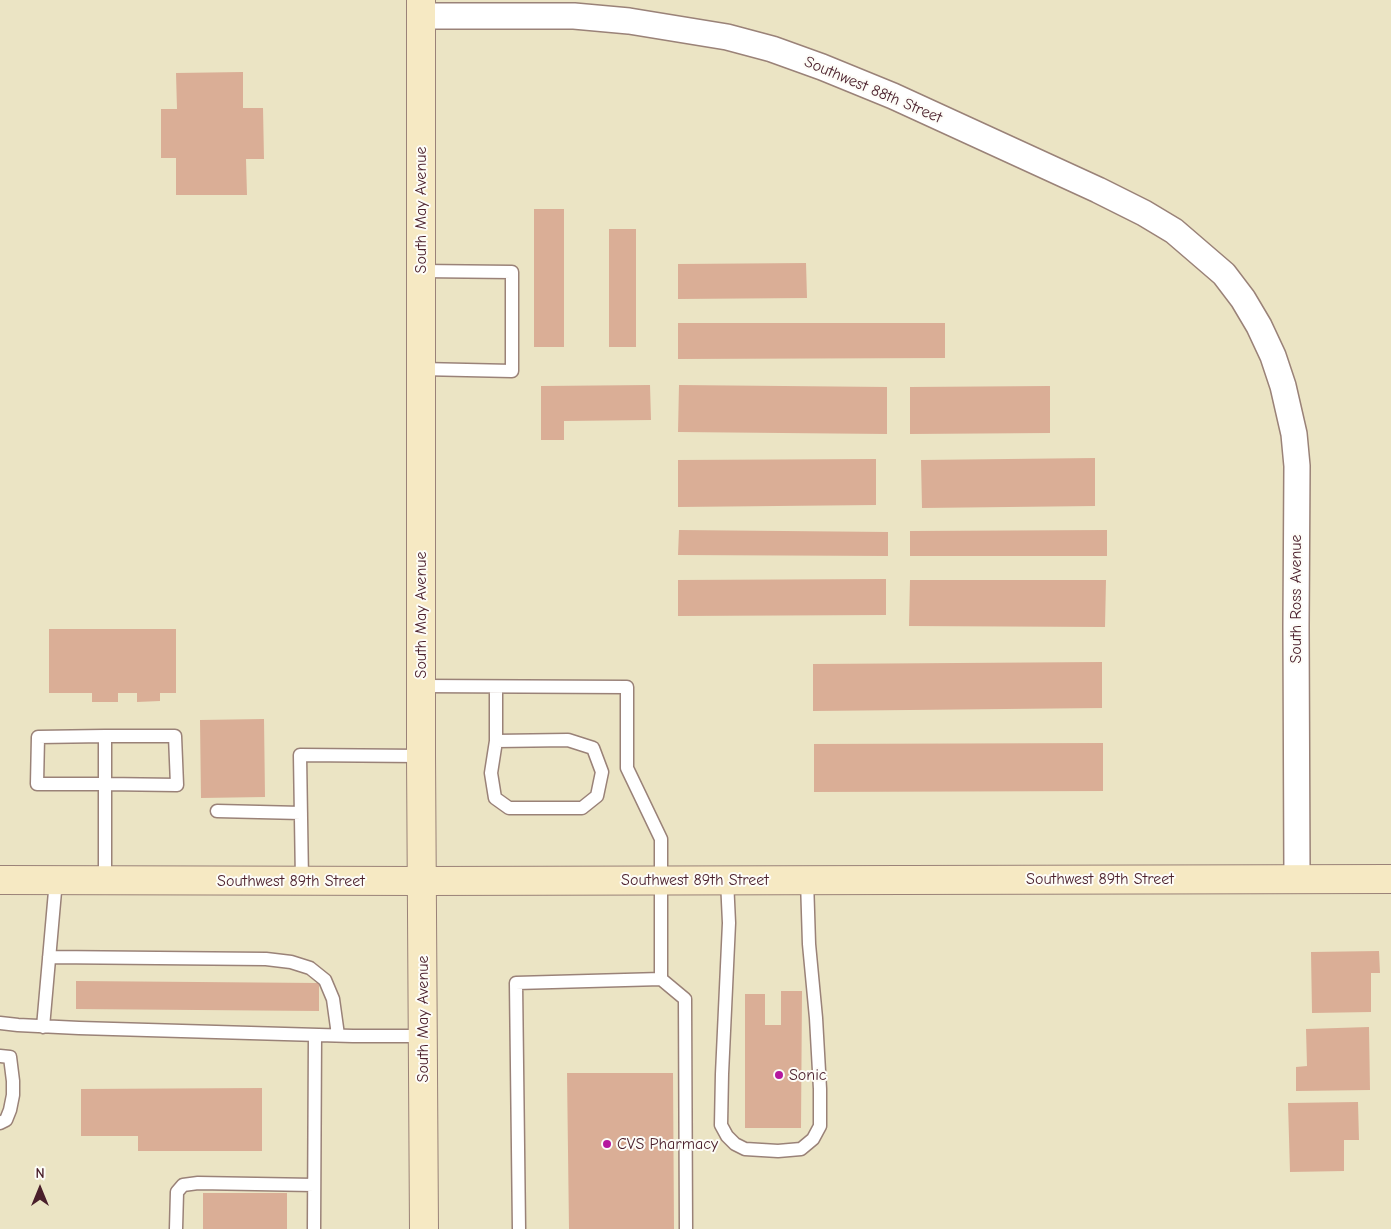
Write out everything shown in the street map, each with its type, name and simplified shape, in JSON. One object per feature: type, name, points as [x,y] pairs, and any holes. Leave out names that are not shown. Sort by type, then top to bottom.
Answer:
[{"type":"main road","name":"South May Avenue","points":[[422,8],[421,756],[424,1229]]},
{"type":"main road","name":"Southwest 89th Street","points":[[0,880],[1391,879]]},
{"type":"street","name":"Southwest 88th Street","points":[[422,8],[574,16],[629,21],[727,37],[772,49],[822,67],[893,96],[1144,213],[1174,231],[1224,274],[1243,299],[1259,326]]},
{"type":"street","name":"South Ross Avenue","points":[[1259,326],[1273,356],[1283,386],[1294,434],[1297,466],[1297,878]]},
{"type":"lane","points":[[421,271],[512,272],[512,371],[421,369]]},
{"type":"lane","points":[[421,686],[627,687],[627,768],[661,839],[661,979]]},
{"type":"lane","points":[[496,687],[496,740],[491,773],[496,798],[508,808],[582,808],[597,796],[602,772],[593,748],[568,740],[496,740]]},
{"type":"lane","points":[[105,736],[105,880]]},
{"type":"lane","points":[[105,736],[175,736],[177,786],[37,784],[38,737],[105,736]]},
{"type":"lane","points":[[302,881],[300,755],[421,756]]},
{"type":"lane","points":[[217,811],[301,813]]},
{"type":"lane","points":[[43,1027],[56,880]]},
{"type":"lane","points":[[727,880],[729,923],[721,1126],[735,1144],[745,1149],[778,1151],[802,1150],[814,1138],[820,1126],[820,1088],[809,944],[807,880]]},
{"type":"lane","points":[[49,956],[291,962],[310,968],[325,980],[333,999],[338,1035]]},
{"type":"lane","points":[[519,1229],[516,983],[661,979],[685,999],[686,1229]]},
{"type":"lane","points":[[0,1023],[43,1027],[315,1035],[423,1036]]},
{"type":"lane","points":[[314,1229],[315,1035]]},
{"type":"lane","points":[[0,1056],[10,1057],[13,1095],[6,1120],[0,1123]]},
{"type":"lane","points":[[176,1229],[177,1192],[182,1185],[314,1185]]},
{"type":"building","points":[[243,72],[243,108],[263,108],[264,159],[246,159],[247,195],[176,195],[176,158],[161,158],[161,109],[177,109],[176,73]]},
{"type":"building","points":[[534,209],[564,209],[564,347],[534,347]]},
{"type":"building","points":[[609,229],[636,229],[636,347],[609,347]]},
{"type":"building","points":[[806,263],[807,298],[678,299],[678,264]]},
{"type":"building","points":[[678,323],[945,323],[945,358],[678,359]]},
{"type":"building","points":[[650,385],[651,420],[564,421],[564,440],[541,440],[541,386]]},
{"type":"building","points":[[679,385],[887,387],[887,434],[678,432]]},
{"type":"building","points":[[1050,386],[1050,433],[910,434],[910,387]]},
{"type":"building","points":[[1095,458],[1095,506],[922,508],[921,460]]},
{"type":"building","points":[[876,459],[876,505],[678,507],[678,460]]},
{"type":"building","points":[[679,530],[888,532],[888,556],[678,555]]},
{"type":"building","points":[[1107,530],[1107,556],[910,556],[910,531]]},
{"type":"building","points":[[886,579],[886,615],[678,616],[678,580]]},
{"type":"building","points":[[910,580],[1106,580],[1105,627],[909,626]]},
{"type":"building","points":[[49,629],[176,629],[176,693],[160,693],[160,701],[137,702],[137,693],[118,693],[118,702],[92,702],[92,693],[49,693]]},
{"type":"building","points":[[1102,662],[1102,708],[813,711],[813,664]]},
{"type":"building","points":[[264,719],[265,797],[201,798],[200,720]]},
{"type":"building","points":[[1103,743],[1103,791],[814,792],[814,744]]},
{"type":"building","points":[[1379,951],[1380,973],[1371,973],[1371,1012],[1312,1013],[1311,952]]},
{"type":"building","points":[[76,981],[319,983],[319,1011],[76,1009]]},
{"type":"building","points":[[781,991],[802,991],[801,1128],[745,1128],[745,994],[765,994],[765,1025],[781,1025]]},
{"type":"building","points":[[1369,1027],[1370,1090],[1296,1091],[1296,1067],[1307,1066],[1306,1029]]},
{"type":"building","points":[[567,1073],[673,1073],[674,1229],[569,1229]]},
{"type":"building","points":[[262,1088],[262,1151],[138,1151],[138,1136],[81,1136],[81,1089]]},
{"type":"building","points":[[1358,1102],[1359,1140],[1344,1140],[1344,1171],[1290,1172],[1288,1103]]},
{"type":"building","points":[[203,1193],[287,1193],[287,1229],[203,1229]]},
{"type":"place","name":"Sonic","points":[[779,1075]]},
{"type":"place","name":"CVS Pharmacy","points":[[607,1144]]}]
